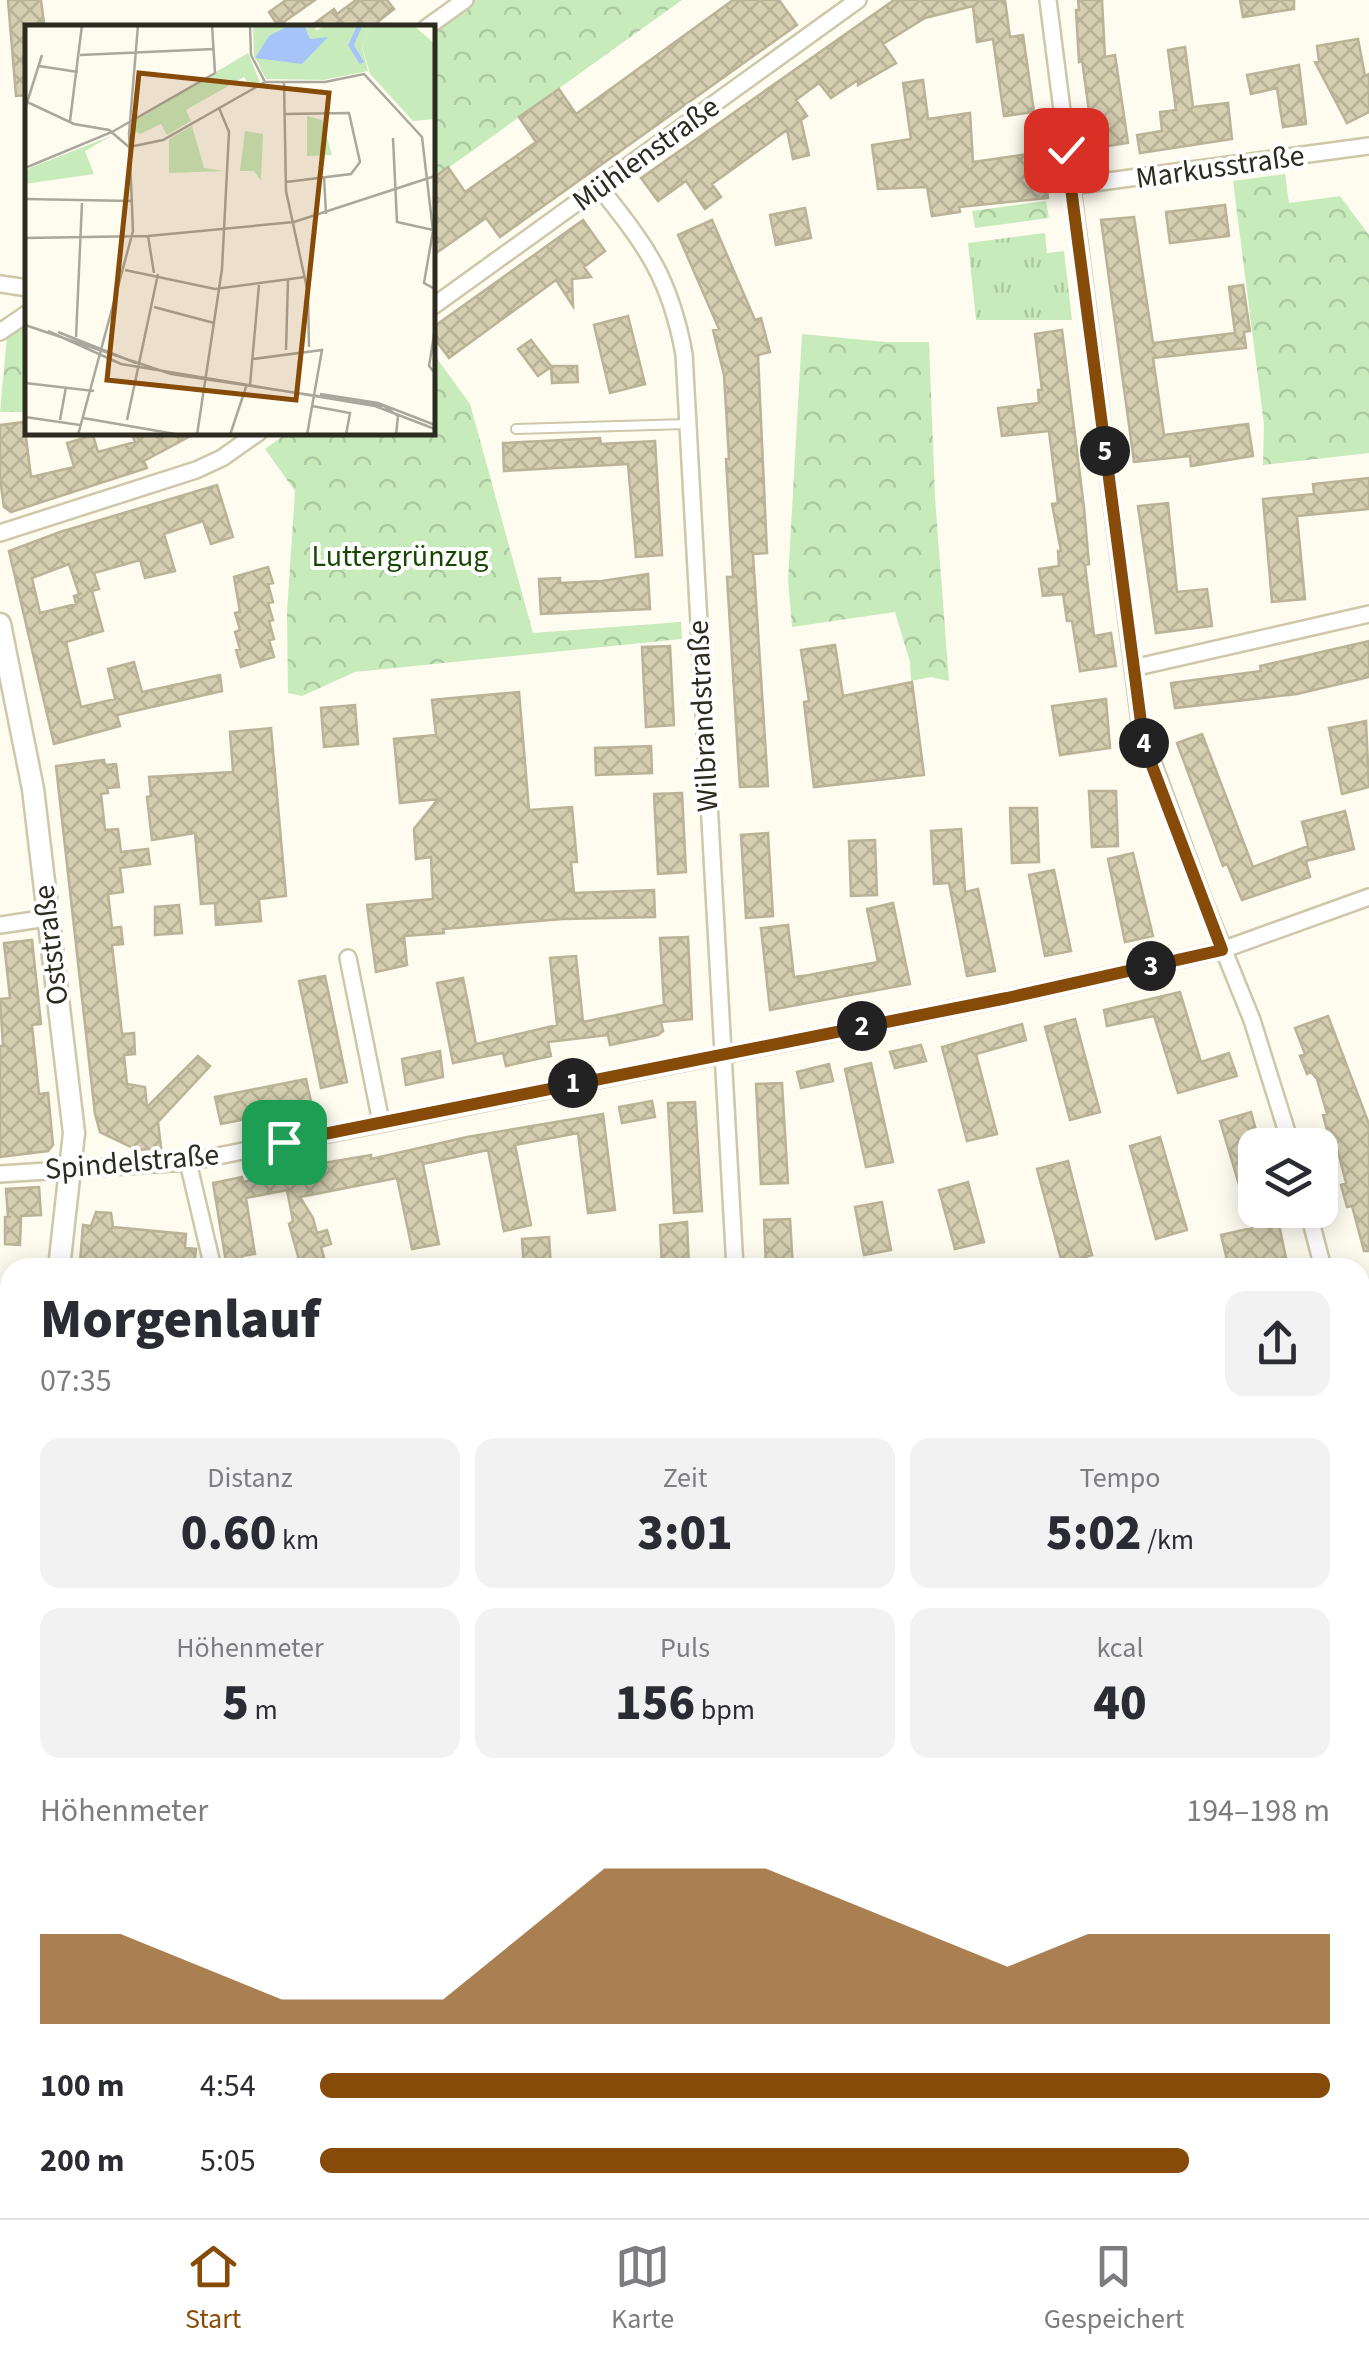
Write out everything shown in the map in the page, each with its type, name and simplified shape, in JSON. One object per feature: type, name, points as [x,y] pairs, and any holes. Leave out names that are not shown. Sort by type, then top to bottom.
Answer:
[{"type":"street","points":[[430,25],[464,0]]},
{"type":"street","name":"Mühlenstraße","points":[[435,305],[858,0]]},
{"type":"street","points":[[1048,0],[1146,750],[1258,1037],[1286,1128]]},
{"type":"street","name":"Markusstraße","points":[[1071,186],[1369,146]]},
{"type":"street","name":"Wilbrandstraße","points":[[600,188],[645,245],[676,309],[684,354],[734,1258]]},
{"type":"street","points":[[0,284],[25,288]]},
{"type":"street","points":[[0,332],[25,315]]},
{"type":"street","points":[[0,532],[196,470],[222,458],[255,435]]},
{"type":"street","points":[[1133,668],[1369,614]]},
{"type":"street","name":"Oststraße","points":[[0,624],[32,789],[74,1133],[60,1258]]},
{"type":"street","name":"Spindelstraße","points":[[0,1174],[188,1162],[1040,991],[1222,950],[1369,897]]},
{"type":"street","points":[[0,925],[48,918]]},
{"type":"street","points":[[348,958],[381,1122]]},
{"type":"street","points":[[188,1162],[211,1258]]},
{"type":"street","points":[[1313,1228],[1321,1258]]},
{"type":"lane","points":[[516,429],[688,424]]},
{"type":"green space","points":[[475,0],[682,0],[435,178],[435,29]]},
{"type":"green space","points":[[1285,174],[1289,203],[1340,196],[1369,235],[1369,453],[1263,465],[1264,425],[1233,181]]},
{"type":"green space","points":[[1046,201],[1049,218],[975,228],[972,211]]},
{"type":"green space","points":[[1045,233],[1047,253],[1064,251],[1072,320],[976,320],[968,243]]},
{"type":"green space","points":[[25,324],[25,412],[0,412],[7,336]]},
{"type":"green space","points":[[802,334],[929,342],[935,498],[949,681],[931,677],[911,681],[910,662],[895,612],[792,627],[788,580]]},
{"type":"green space","name":"Luttergrünzug","points":[[435,356],[470,404],[533,633],[681,622],[682,639],[355,672],[302,696],[288,693],[287,612],[295,491],[265,449],[284,435],[435,435]]},
{"type":"building","points":[[8,0],[41,0],[44,23],[25,25],[25,95],[16,96]]},
{"type":"building","points":[[286,0],[315,0],[279,25],[269,12]]},
{"type":"building","points":[[356,0],[387,0],[394,9],[374,25],[312,25],[334,9],[337,14]]},
{"type":"building","points":[[733,0],[779,0],[797,25],[500,237],[486,218],[435,254],[435,177],[448,167],[465,192],[536,142],[519,117],[559,89],[576,114]]},
{"type":"building","points":[[894,0],[1005,0],[1010,37],[1023,35],[1034,112],[1004,116],[993,39],[977,42],[973,6],[925,18],[883,44],[896,63],[858,85],[858,80],[831,98],[819,83],[796,100],[807,116],[801,120],[809,155],[793,159],[787,130],[712,184],[721,197],[705,209],[686,181],[658,201],[641,178]]},
{"type":"building","points":[[1078,0],[1102,0],[1105,57],[1115,55],[1128,143],[1094,148],[1082,60],[1079,62]]},
{"type":"building","points":[[1240,0],[1294,0],[1294,9],[1243,17]]},
{"type":"building","points":[[1358,39],[1365,76],[1369,74],[1369,112],[1347,123],[1315,62],[1319,61],[1317,46]]},
{"type":"building","points":[[1185,47],[1193,107],[1228,103],[1232,139],[1140,153],[1137,135],[1162,131],[1160,112],[1176,110],[1168,50]]},
{"type":"building","points":[[1299,65],[1306,124],[1283,127],[1277,88],[1251,94],[1247,75]]},
{"type":"building","points":[[923,80],[928,119],[970,113],[973,162],[1042,152],[1048,198],[959,207],[960,212],[932,216],[927,187],[878,189],[872,145],[911,139],[903,83]]},
{"type":"building","points":[[1225,205],[1229,236],[1170,243],[1166,212]]},
{"type":"building","points":[[805,208],[811,238],[776,245],[770,215]]},
{"type":"building","points":[[1134,217],[1153,343],[1235,333],[1229,287],[1243,285],[1250,331],[1244,332],[1246,348],[1153,358],[1164,435],[1248,424],[1253,456],[1191,466],[1190,456],[1134,462],[1101,220]]},
{"type":"building","points":[[583,220],[605,251],[584,267],[591,277],[572,279],[573,306],[556,280],[449,358],[435,339],[435,326]]},
{"type":"building","points":[[712,220],[755,320],[761,318],[770,352],[758,355],[767,553],[753,554],[768,786],[740,787],[727,577],[733,577],[729,459],[724,375],[713,330],[719,329],[678,235]]},
{"type":"building","points":[[628,316],[645,384],[610,393],[594,325]]},
{"type":"building","points":[[1062,330],[1084,508],[1089,564],[1085,565],[1094,636],[1111,633],[1116,666],[1080,671],[1063,594],[1043,596],[1039,569],[1059,566],[1061,551],[1052,504],[1058,503],[1049,431],[1002,436],[998,408],[1039,403],[1038,390],[1042,390],[1035,334]]},
{"type":"building","points":[[531,340],[551,366],[577,366],[578,382],[552,383],[551,367],[538,376],[518,349]]},
{"type":"building","points":[[24,422],[31,477],[74,467],[67,443],[93,435],[98,452],[135,442],[132,435],[192,435],[144,461],[147,468],[11,512],[4,507],[0,479],[0,425]]},
{"type":"building","points":[[600,438],[601,444],[655,441],[662,555],[636,557],[628,464],[504,471],[503,443]]},
{"type":"building","points":[[1369,478],[1369,509],[1297,516],[1305,599],[1272,602],[1263,499],[1314,494],[1313,484]]},
{"type":"building","points":[[217,485],[233,537],[211,544],[203,521],[164,534],[175,571],[145,578],[140,560],[94,573],[99,589],[92,591],[103,631],[66,642],[81,707],[115,699],[108,669],[134,662],[142,692],[220,675],[222,691],[117,715],[120,726],[54,744],[9,551]],"holes":[[[69,564],[79,594],[82,593],[74,596],[76,604],[40,613],[32,578]]]},
{"type":"building","points":[[1168,503],[1177,592],[1207,589],[1212,626],[1156,633],[1138,506]]},
{"type":"building","points":[[268,567],[273,583],[268,584],[273,602],[268,603],[274,639],[269,640],[274,657],[241,667],[236,650],[240,649],[235,632],[240,630],[235,613],[240,612],[234,577]]},
{"type":"building","points":[[648,574],[650,609],[541,614],[539,579],[560,578],[560,583]]},
{"type":"building","points":[[1369,641],[1369,677],[1297,694],[1175,708],[1171,683],[1261,671],[1260,666]]},
{"type":"building","points":[[835,645],[843,696],[912,682],[924,775],[814,787],[804,702],[809,701],[801,650]]},
{"type":"building","points":[[670,646],[674,725],[646,727],[642,647]]},
{"type":"building","points":[[519,692],[529,810],[572,807],[577,862],[571,862],[574,893],[654,890],[655,917],[563,919],[404,936],[407,965],[376,972],[367,905],[433,899],[431,857],[416,859],[414,829],[438,799],[400,803],[394,739],[436,735],[432,700]]},
{"type":"building","points":[[1106,699],[1110,748],[1060,755],[1052,706]]},
{"type":"building","points":[[355,705],[358,744],[324,747],[321,708]]},
{"type":"building","points":[[1366,721],[1369,787],[1342,794],[1329,728]]},
{"type":"building","points":[[271,728],[286,896],[259,899],[261,921],[216,925],[215,903],[201,904],[195,833],[152,840],[149,777],[233,772],[230,732]]},
{"type":"building","points":[[1202,734],[1253,867],[1308,846],[1302,822],[1345,811],[1354,849],[1306,861],[1310,877],[1242,900],[1227,864],[1223,866],[1177,743]]},
{"type":"building","points":[[651,746],[652,773],[596,775],[595,748]]},
{"type":"building","points":[[104,760],[105,765],[116,764],[119,787],[107,788],[108,793],[101,794],[105,830],[118,829],[121,852],[148,849],[150,864],[120,868],[123,892],[108,894],[112,928],[121,927],[123,944],[112,945],[122,1034],[134,1033],[135,1054],[124,1055],[127,1084],[145,1087],[147,1107],[198,1056],[210,1066],[158,1122],[161,1148],[137,1150],[100,1132],[95,1114],[56,766]]},
{"type":"building","points":[[1089,791],[1116,791],[1118,846],[1092,847]]},
{"type":"building","points":[[682,793],[686,872],[658,874],[654,794]]},
{"type":"building","points":[[1010,808],[1037,808],[1039,862],[1012,863]]},
{"type":"building","points":[[961,829],[965,892],[978,889],[995,971],[967,976],[949,883],[934,884],[931,831]]},
{"type":"building","points":[[768,833],[773,916],[746,918],[741,835]]},
{"type":"building","points":[[875,840],[877,895],[851,896],[849,841]]},
{"type":"building","points":[[1133,853],[1153,936],[1125,942],[1108,859]]},
{"type":"building","points":[[1054,870],[1071,951],[1045,956],[1029,875]]},
{"type":"building","points":[[893,903],[910,984],[770,1010],[761,928],[788,925],[794,977],[878,962],[867,909]]},
{"type":"building","points":[[179,905],[182,933],[155,935],[155,907]]},
{"type":"building","points":[[688,937],[692,1019],[661,1022],[663,1031],[658,1035],[610,1045],[608,1035],[548,1042],[551,1056],[506,1066],[503,1053],[453,1063],[437,983],[463,978],[476,1044],[557,1025],[550,958],[576,956],[583,1022],[664,1005],[660,938]]},
{"type":"building","points":[[32,940],[41,1024],[32,1025],[39,1094],[48,1093],[53,1145],[48,1151],[0,1157],[0,999],[10,998],[4,943]]},
{"type":"building","points":[[325,976],[347,1082],[321,1088],[299,981]]},
{"type":"building","points":[[1180,992],[1201,1062],[1229,1053],[1237,1076],[1178,1093],[1154,1016],[1107,1026],[1104,1010]]},
{"type":"building","points":[[1328,1016],[1369,1124],[1369,1251],[1364,1251],[1352,1206],[1347,1207],[1341,1185],[1346,1183],[1338,1152],[1338,1128],[1326,1128],[1323,1115],[1327,1114],[1317,1079],[1311,1072],[1307,1074],[1300,1056],[1305,1054],[1295,1028]]},
{"type":"building","points":[[1075,1019],[1100,1112],[1070,1120],[1045,1027]]},
{"type":"building","points":[[1022,1024],[1026,1040],[976,1054],[997,1134],[967,1141],[942,1047]]},
{"type":"building","points":[[921,1045],[926,1061],[895,1068],[890,1052]]},
{"type":"building","points":[[440,1051],[443,1077],[406,1085],[402,1059]]},
{"type":"building","points":[[871,1063],[893,1162],[866,1167],[845,1069]]},
{"type":"building","points":[[829,1064],[833,1081],[801,1088],[797,1072]]},
{"type":"building","points":[[306,1079],[312,1106],[221,1124],[215,1097]]},
{"type":"building","points":[[782,1083],[788,1183],[761,1184],[756,1084]]},
{"type":"building","points":[[652,1101],[655,1117],[622,1123],[619,1107]]},
{"type":"building","points":[[695,1102],[702,1211],[674,1213],[668,1103]]},
{"type":"building","points":[[1251,1112],[1255,1128],[1238,1128],[1238,1181],[1220,1121]]},
{"type":"building","points":[[603,1114],[615,1210],[588,1213],[578,1133],[515,1145],[531,1225],[504,1231],[488,1150],[423,1164],[439,1244],[412,1249],[397,1178],[300,1197],[317,1233],[327,1230],[331,1244],[321,1247],[324,1258],[298,1258],[289,1224],[293,1221],[287,1190],[246,1198],[255,1254],[225,1258],[213,1183],[242,1177],[243,1182],[371,1155],[371,1159],[467,1137]]},
{"type":"building","points":[[1160,1137],[1187,1230],[1156,1239],[1130,1146]]},
{"type":"building","points":[[1068,1161],[1092,1255],[1061,1258],[1037,1169]]},
{"type":"building","points":[[968,1182],[984,1242],[955,1249],[939,1190]]},
{"type":"building","points":[[39,1187],[41,1215],[21,1216],[20,1245],[5,1244],[6,1189]]},
{"type":"building","points":[[882,1202],[891,1250],[864,1255],[855,1207]]},
{"type":"building","points":[[96,1212],[111,1213],[113,1227],[186,1234],[185,1248],[196,1249],[195,1258],[80,1258],[83,1225],[91,1226]]},
{"type":"building","points":[[790,1219],[792,1258],[766,1258],[764,1220]]},
{"type":"building","points":[[687,1222],[689,1258],[662,1258],[660,1225]]},
{"type":"building","points":[[1252,1228],[1280,1228],[1286,1258],[1227,1258],[1221,1235]]},
{"type":"building","points":[[549,1237],[550,1258],[523,1258],[522,1239]]},
{"type":"route","points":[[284,1142],[1007,998],[1222,950],[1146,750],[1142,730],[1066,150]]}]
